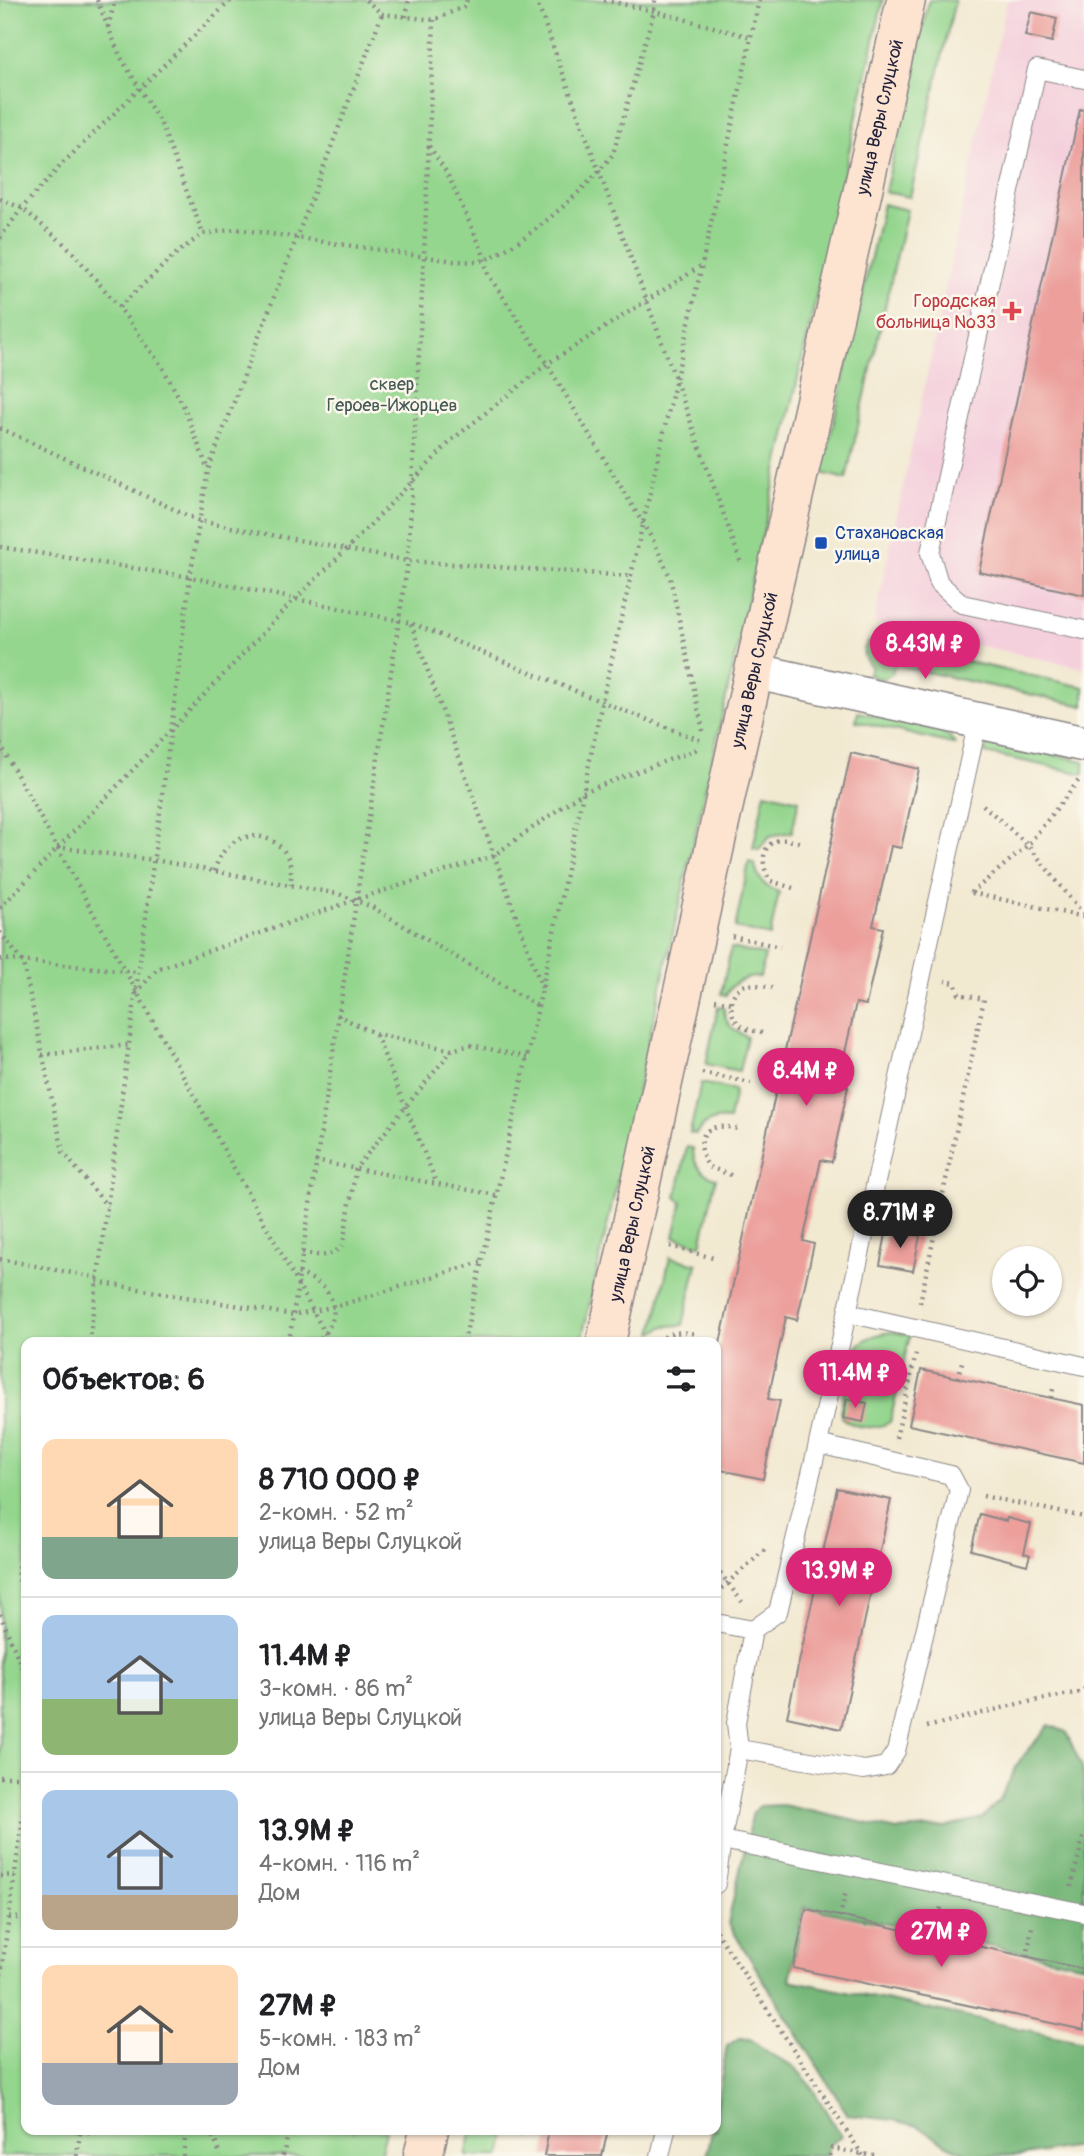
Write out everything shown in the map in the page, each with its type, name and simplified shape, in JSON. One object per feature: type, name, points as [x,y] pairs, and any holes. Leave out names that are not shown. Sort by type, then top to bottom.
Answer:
[{"type":"street","name":"улица Веры Слуцкой","points":[[607,1337],[906,0]]},
{"type":"street","points":[[754,671],[1084,744]]},
{"type":"street","points":[[423,2156],[428,2135]]},
{"type":"lane","points":[[1084,79],[1037,69],[930,553],[939,583],[962,604],[1084,630]]},
{"type":"lane","points":[[721,1847],[739,1749],[736,1724],[757,1628],[778,1612],[848,1313],[978,721]]},
{"type":"lane","points":[[848,1313],[1084,1366]]},
{"type":"lane","points":[[739,1749],[864,1770],[886,1766],[896,1751],[959,1490],[951,1475],[818,1444]]},
{"type":"lane","points":[[721,1624],[757,1628]]},
{"type":"lane","points":[[722,1840],[1075,1911]]},
{"type":"lane","points":[[660,2156],[665,2135]]},
{"type":"path","points":[[97,0],[120,55],[161,124],[203,234]]},
{"type":"path","points":[[108,28],[115,0]]},
{"type":"path","points":[[0,238],[22,208],[62,164],[231,0]]},
{"type":"path","points":[[366,0],[382,14],[434,20],[465,6],[467,0]]},
{"type":"path","points":[[406,17],[409,0]]},
{"type":"path","points":[[536,0],[742,568]]},
{"type":"path","points":[[604,0],[750,37]]},
{"type":"path","points":[[119,307],[178,252],[203,234],[237,229],[454,261],[485,260],[547,219],[599,172],[612,154],[655,0]]},
{"type":"path","points":[[465,1337],[602,702],[702,265],[759,0]]},
{"type":"path","points":[[90,1337],[190,577],[208,470],[382,14]]},
{"type":"path","points":[[290,1337],[408,561],[434,20]]},
{"type":"path","points":[[429,146],[447,173],[482,250],[488,274],[547,365],[654,542],[670,577],[705,742]]},
{"type":"path","points":[[0,199],[22,208],[70,249],[119,307],[163,368],[184,407],[208,470]]},
{"type":"path","points":[[0,908],[294,600],[453,439],[547,365],[702,265]]},
{"type":"path","points":[[0,428],[199,521],[408,561],[631,576]]},
{"type":"path","points":[[0,547],[190,577],[411,623],[711,744]]},
{"type":"path","points":[[411,623],[542,989]]},
{"type":"path","points":[[136,993],[157,968],[494,856],[583,792],[695,750],[705,742],[708,729]]},
{"type":"path","points":[[0,744],[325,1335]]},
{"type":"path","points":[[971,893],[1028,845],[1079,780]]},
{"type":"path","points":[[963,788],[1028,845],[1084,916]]},
{"type":"path","points":[[214,871],[222,853],[242,837],[268,838],[279,845],[287,856],[291,868],[291,885]]},
{"type":"path","points":[[793,888],[771,881],[763,868],[763,858],[766,849],[780,840],[803,843]]},
{"type":"path","points":[[57,847],[154,860],[339,894],[372,906],[538,1006]]},
{"type":"path","points":[[754,856],[763,858]]},
{"type":"path","points":[[942,887],[1084,916]]},
{"type":"path","points":[[0,932],[22,961],[62,1152],[107,1207]]},
{"type":"path","points":[[728,935],[780,947]]},
{"type":"path","points":[[0,959],[138,972]]},
{"type":"path","points":[[890,1461],[984,999],[960,994],[955,983],[922,976]]},
{"type":"path","points":[[762,1033],[749,1030],[735,1020],[732,1011],[734,994],[747,985],[772,988]]},
{"type":"path","points":[[714,1000],[732,1003]]},
{"type":"path","points":[[337,1015],[376,1034],[452,1050],[470,1045],[527,1057]]},
{"type":"path","points":[[376,1034],[437,1184]]},
{"type":"path","points":[[42,1055],[129,1045]]},
{"type":"path","points":[[302,1253],[327,1256],[336,1253],[342,1244],[356,1168],[452,1050]]},
{"type":"path","points":[[698,1072],[751,1083]]},
{"type":"path","points":[[731,1175],[709,1167],[701,1152],[701,1143],[704,1134],[711,1128],[727,1126],[741,1130]]},
{"type":"path","points":[[692,1141],[701,1143]]},
{"type":"path","points":[[315,1161],[496,1195]]},
{"type":"path","points":[[670,1246],[713,1258]]},
{"type":"path","points":[[0,1259],[97,1280],[293,1315],[332,1307],[482,1262]]},
{"type":"path","points":[[299,1273],[313,1278],[323,1286],[330,1297],[332,1322],[325,1335]]},
{"type":"path","points":[[665,1337],[674,1332],[696,1335]]},
{"type":"path","points":[[959,1490],[1084,1517]]},
{"type":"path","points":[[721,1588],[800,1519]]},
{"type":"path","points":[[21,1555],[17,1572],[21,1586]]},
{"type":"path","points":[[721,1574],[757,1628]]},
{"type":"path","points":[[0,1614],[21,1666]]},
{"type":"path","points":[[899,1734],[1084,1689]]},
{"type":"path","points":[[0,1777],[21,1777]]},
{"type":"path","points":[[0,1982],[2,1950],[21,1830]]},
{"type":"path","points":[[1075,1911],[1084,1834]]},
{"type":"path","points":[[0,1876],[15,1875]]},
{"type":"path","points":[[9,1917],[21,1918]]},
{"type":"path","points":[[721,1939],[862,2155]]},
{"type":"path","points":[[77,2156],[80,2135]]},
{"type":"path","points":[[183,2156],[185,2135]]},
{"type":"path","points":[[212,2135],[221,2156]]},
{"type":"path","points":[[283,2156],[288,2135]]},
{"type":"path","points":[[830,2156],[832,2148],[874,2156]]},
{"type":"shaded area","name":"Городская больница №33","points":[[1007,0],[1084,0],[1084,668],[874,623]]},
{"type":"green space","name":"сквер Героев-Ижорцев","points":[[0,0],[883,0],[582,1337],[21,1337],[21,2135],[385,2135],[380,2156],[0,2156]]},
{"type":"green space","points":[[929,0],[955,0],[910,197],[885,192]]},
{"type":"green space","points":[[883,204],[907,210],[846,479],[822,473]]},
{"type":"green space","points":[[870,641],[1084,687],[1084,706],[894,665],[892,674],[883,679],[868,675],[872,667],[866,661],[864,651]]},
{"type":"green space","points":[[858,712],[940,730],[956,745],[856,721]]},
{"type":"green space","points":[[989,742],[1084,761],[1084,774],[985,753]]},
{"type":"green space","points":[[765,792],[799,800],[792,832],[770,836],[759,849],[753,848]]},
{"type":"green space","points":[[749,862],[755,864],[757,874],[765,885],[779,892],[770,936],[735,928]]},
{"type":"green space","points":[[731,948],[765,955],[760,977],[740,981],[732,986],[726,995],[721,994]]},
{"type":"green space","points":[[718,1007],[724,1008],[730,1026],[747,1037],[739,1071],[706,1064]]},
{"type":"green space","points":[[701,1083],[735,1090],[729,1120],[710,1122],[702,1126],[696,1134],[690,1133]]},
{"type":"green space","points":[[687,1147],[693,1148],[694,1159],[699,1168],[716,1178],[701,1245],[674,1237],[682,1202],[676,1197]]},
{"type":"green space","points":[[670,1257],[697,1264],[683,1325],[665,1326],[653,1333]]},
{"type":"green space","points":[[891,1332],[910,1335],[890,1422],[872,1427],[847,1422],[840,1411],[856,1350],[866,1339]]},
{"type":"green space","points":[[1049,1725],[1066,1732],[1082,1767],[1084,1965],[804,1907],[790,1980],[1084,2042],[1084,2145],[1024,2155],[972,2156],[947,2145],[918,2126],[848,2115],[728,1923],[753,1812],[759,1806],[783,1805],[897,1830],[947,1827],[982,1818],[999,1801],[1020,1760]]},
{"type":"green space","points":[[739,2038],[750,2039],[772,2055],[794,2066],[809,2083],[841,2136],[829,2144],[827,2156],[707,2156],[711,2135],[721,2135],[721,2080],[727,2046]]},
{"type":"green space","points":[[471,2135],[505,2137],[501,2156],[466,2156]]},
{"type":"building","points":[[1031,12],[1057,18],[1052,42],[1025,36]]},
{"type":"building","points":[[1080,109],[1084,110],[1084,595],[979,572]]},
{"type":"building","points":[[851,753],[919,769],[901,848],[891,846],[873,926],[883,928],[866,1005],[856,1003],[838,1084],[848,1087],[832,1162],[821,1160],[803,1241],[814,1244],[797,1320],[786,1317],[768,1399],[780,1401],[763,1479],[721,1470],[721,1338]]},
{"type":"building","points":[[887,1229],[920,1236],[913,1271],[880,1265]]},
{"type":"building","points":[[921,1370],[1084,1405],[1084,1463],[909,1425]]},
{"type":"building","points":[[847,1399],[867,1403],[863,1422],[843,1418]]},
{"type":"building","points":[[837,1488],[891,1500],[841,1729],[787,1717]]},
{"type":"building","points":[[980,1514],[1031,1524],[1024,1553],[1030,1555],[1027,1565],[971,1550]]},
{"type":"building","points":[[806,1909],[1084,1969],[1084,2030],[793,1968]]},
{"type":"building","points":[[548,2135],[607,2135],[602,2156],[544,2156]]},
{"type":"place","name":"Городская больница №33","points":[[1012,311]]},
{"type":"place","name":"Стахановская улица","points":[[821,543]]}]
